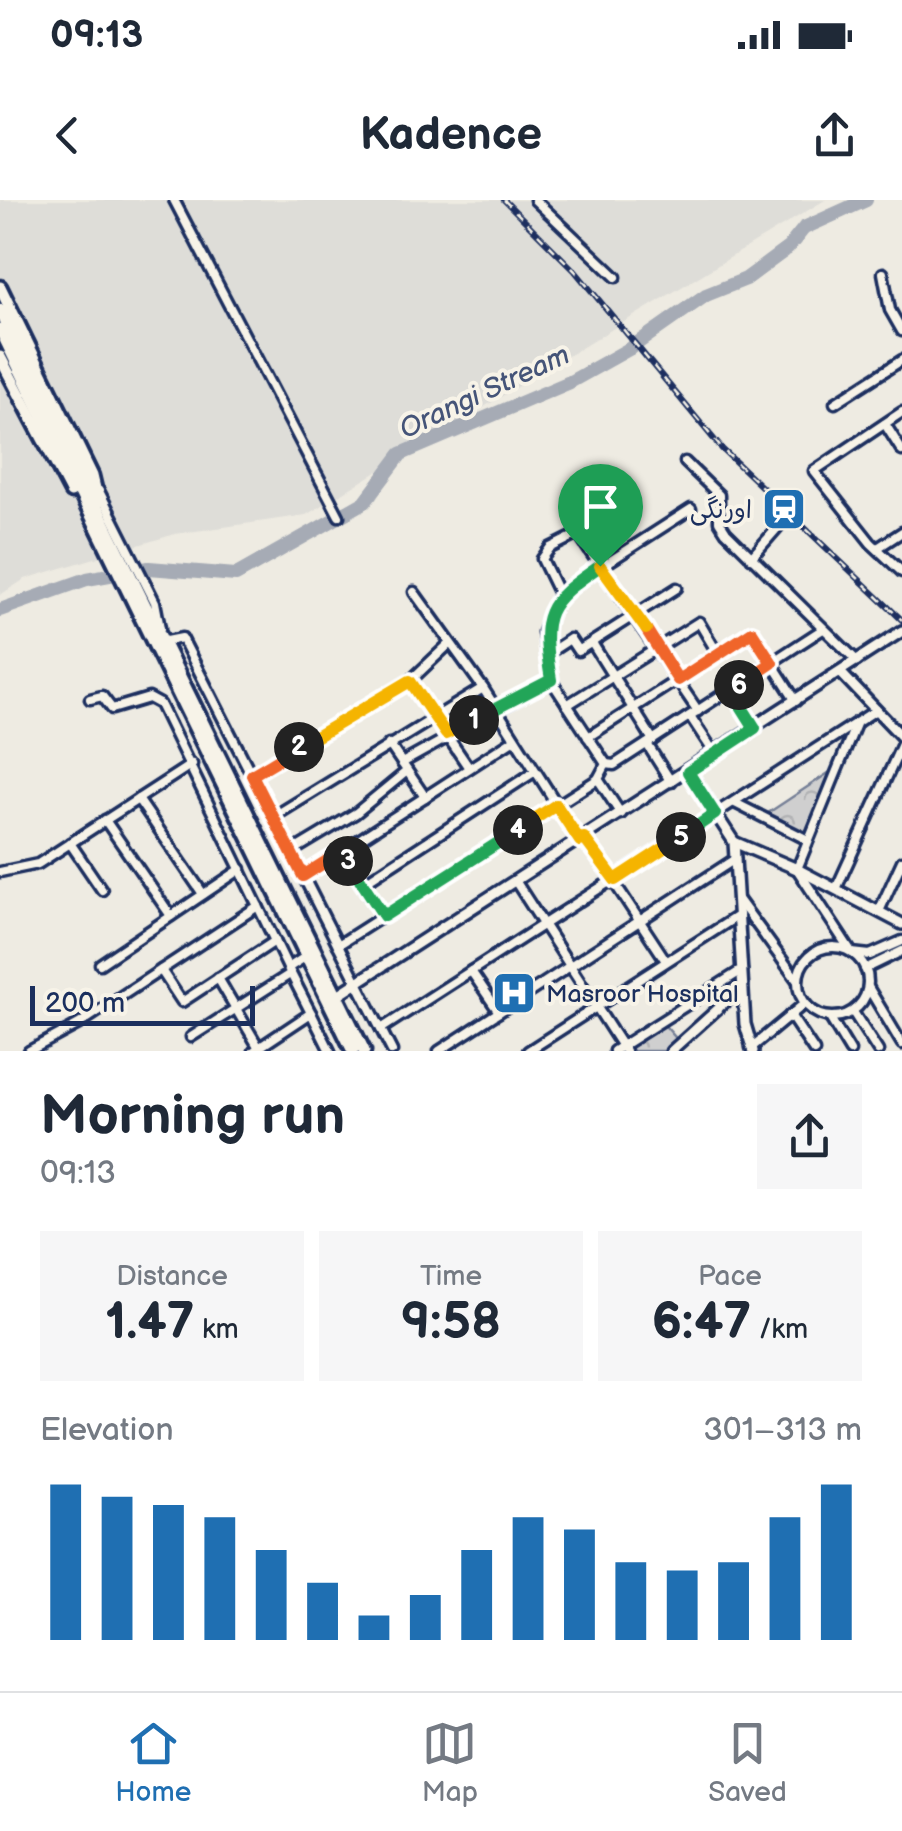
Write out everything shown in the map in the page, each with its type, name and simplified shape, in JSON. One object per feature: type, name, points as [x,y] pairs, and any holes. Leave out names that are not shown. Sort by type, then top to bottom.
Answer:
[{"type":"highway","points":[[0,288],[87,478],[97,522]]},
{"type":"highway","points":[[0,310],[87,478]]},
{"type":"highway","points":[[0,330],[139,604],[305,958],[353,1051]]},
{"type":"highway","points":[[0,357],[64,482],[97,522]]},
{"type":"highway","points":[[139,604],[162,643],[364,1051]]},
{"type":"street","points":[[174,200],[339,516]]},
{"type":"street","points":[[535,200],[616,277]]},
{"type":"street","points":[[883,272],[890,310],[902,331]]},
{"type":"street","points":[[835,404],[902,360]]},
{"type":"street","points":[[902,412],[814,470],[902,572]]},
{"type":"street","points":[[884,424],[902,452]]},
{"type":"street","points":[[685,462],[715,490],[721,527],[856,661]]},
{"type":"street","points":[[87,478],[155,602],[162,643],[182,638],[392,1051]]},
{"type":"street","points":[[606,764],[551,680],[543,632],[559,594],[691,510]]},
{"type":"street","points":[[751,558],[778,527]]},
{"type":"street","points":[[879,547],[902,532]]},
{"type":"street","points":[[559,594],[542,562],[550,548],[578,534],[678,680],[715,754]]},
{"type":"street","points":[[547,654],[570,638],[578,651],[677,588]]},
{"type":"street","points":[[414,592],[483,688],[556,805],[615,880],[666,961]]},
{"type":"street","points":[[567,705],[700,622],[718,654]]},
{"type":"street","points":[[606,764],[614,764],[650,742],[823,629]]},
{"type":"street","points":[[336,996],[902,631]]},
{"type":"street","points":[[588,737],[752,632],[796,701]]},
{"type":"street","points":[[592,643],[633,708],[671,782]]},
{"type":"street","points":[[252,775],[410,681],[449,644]]},
{"type":"street","points":[[836,889],[902,741],[840,672]]},
{"type":"street","points":[[291,852],[356,813],[446,734],[551,680]]},
{"type":"street","points":[[410,681],[469,768]]},
{"type":"street","points":[[274,817],[483,688]]},
{"type":"street","points":[[731,690],[755,728]]},
{"type":"street","points":[[90,699],[100,694],[112,709],[133,701],[156,700],[192,764],[328,1048],[316,1051]]},
{"type":"street","points":[[381,1030],[876,710]]},
{"type":"street","points":[[797,868],[857,722]]},
{"type":"street","points":[[303,876],[513,740]]},
{"type":"street","points":[[390,744],[425,797]]},
{"type":"street","points":[[0,872],[38,864],[192,764]]},
{"type":"street","points":[[338,945],[598,779],[606,764]]},
{"type":"street","points":[[362,884],[534,772]]},
{"type":"street","points":[[688,772],[734,842],[750,1050]]},
{"type":"street","points":[[598,779],[621,814]]},
{"type":"street","points":[[138,799],[203,894]]},
{"type":"street","points":[[735,804],[808,840]]},
{"type":"street","points":[[106,820],[172,916]]},
{"type":"street","points":[[734,842],[797,868],[902,924]]},
{"type":"street","points":[[70,843],[102,890]]},
{"type":"street","points":[[341,852],[384,916]]},
{"type":"street","points":[[439,1051],[735,859]]},
{"type":"street","points":[[880,909],[902,861]]},
{"type":"street","points":[[797,868],[865,969],[868,988],[902,1044]]},
{"type":"street","points":[[100,964],[241,869]]},
{"type":"street","points":[[516,882],[620,1049],[742,970]]},
{"type":"street","points":[[738,899],[797,980],[804,1004],[830,1018],[850,1051]]},
{"type":"street","points":[[29,1051],[258,906]]},
{"type":"street","points":[[528,1051],[739,915]]},
{"type":"street","points":[[161,970],[182,1002],[275,941]]},
{"type":"street","points":[[797,980],[802,965],[820,949],[840,947],[870,955],[902,941]]},
{"type":"street","points":[[865,969],[902,952]]},
{"type":"street","points":[[191,1036],[305,958]]},
{"type":"street","points":[[472,971],[499,1012]]},
{"type":"street","points":[[218,978],[257,1049],[312,1013]]},
{"type":"street","points":[[670,1051],[743,986]]},
{"type":"street","points":[[830,1018],[853,1012],[868,988]]},
{"type":"street","points":[[750,1050],[804,1004]]},
{"type":"street","points":[[853,1012],[878,1051]]},
{"type":"street","points":[[790,1015],[814,1051]]},
{"type":"shaded area","points":[[0,200],[825,200],[306,515],[175,534],[25,579],[0,595]]},
{"type":"green space","points":[[839,766],[808,840],[762,817]]},
{"type":"green space","points":[[661,1021],[680,1043],[671,1051],[625,1051],[621,1046]]},
{"type":"waterway","name":"Orangi Stream","points":[[0,610],[87,579],[149,568],[236,575],[365,502],[401,454],[570,382],[629,349],[706,295],[746,279],[788,248],[804,228],[866,200]]},
{"type":"railway","points":[[504,200],[575,271],[722,449],[902,620]]},
{"type":"place","name":"اورنگی","points":[[784,509]]},
{"type":"place","name":"Masroor Hospital","points":[[514,993]]},
{"type":"route","points":[[600,566],[678,680],[752,632],[772,663],[731,690],[755,728],[688,772],[715,814],[615,880],[584,838],[580,841],[556,805],[384,916],[341,852],[303,876],[252,775],[410,681],[446,734],[551,680],[543,632],[559,594],[600,566]]}]
